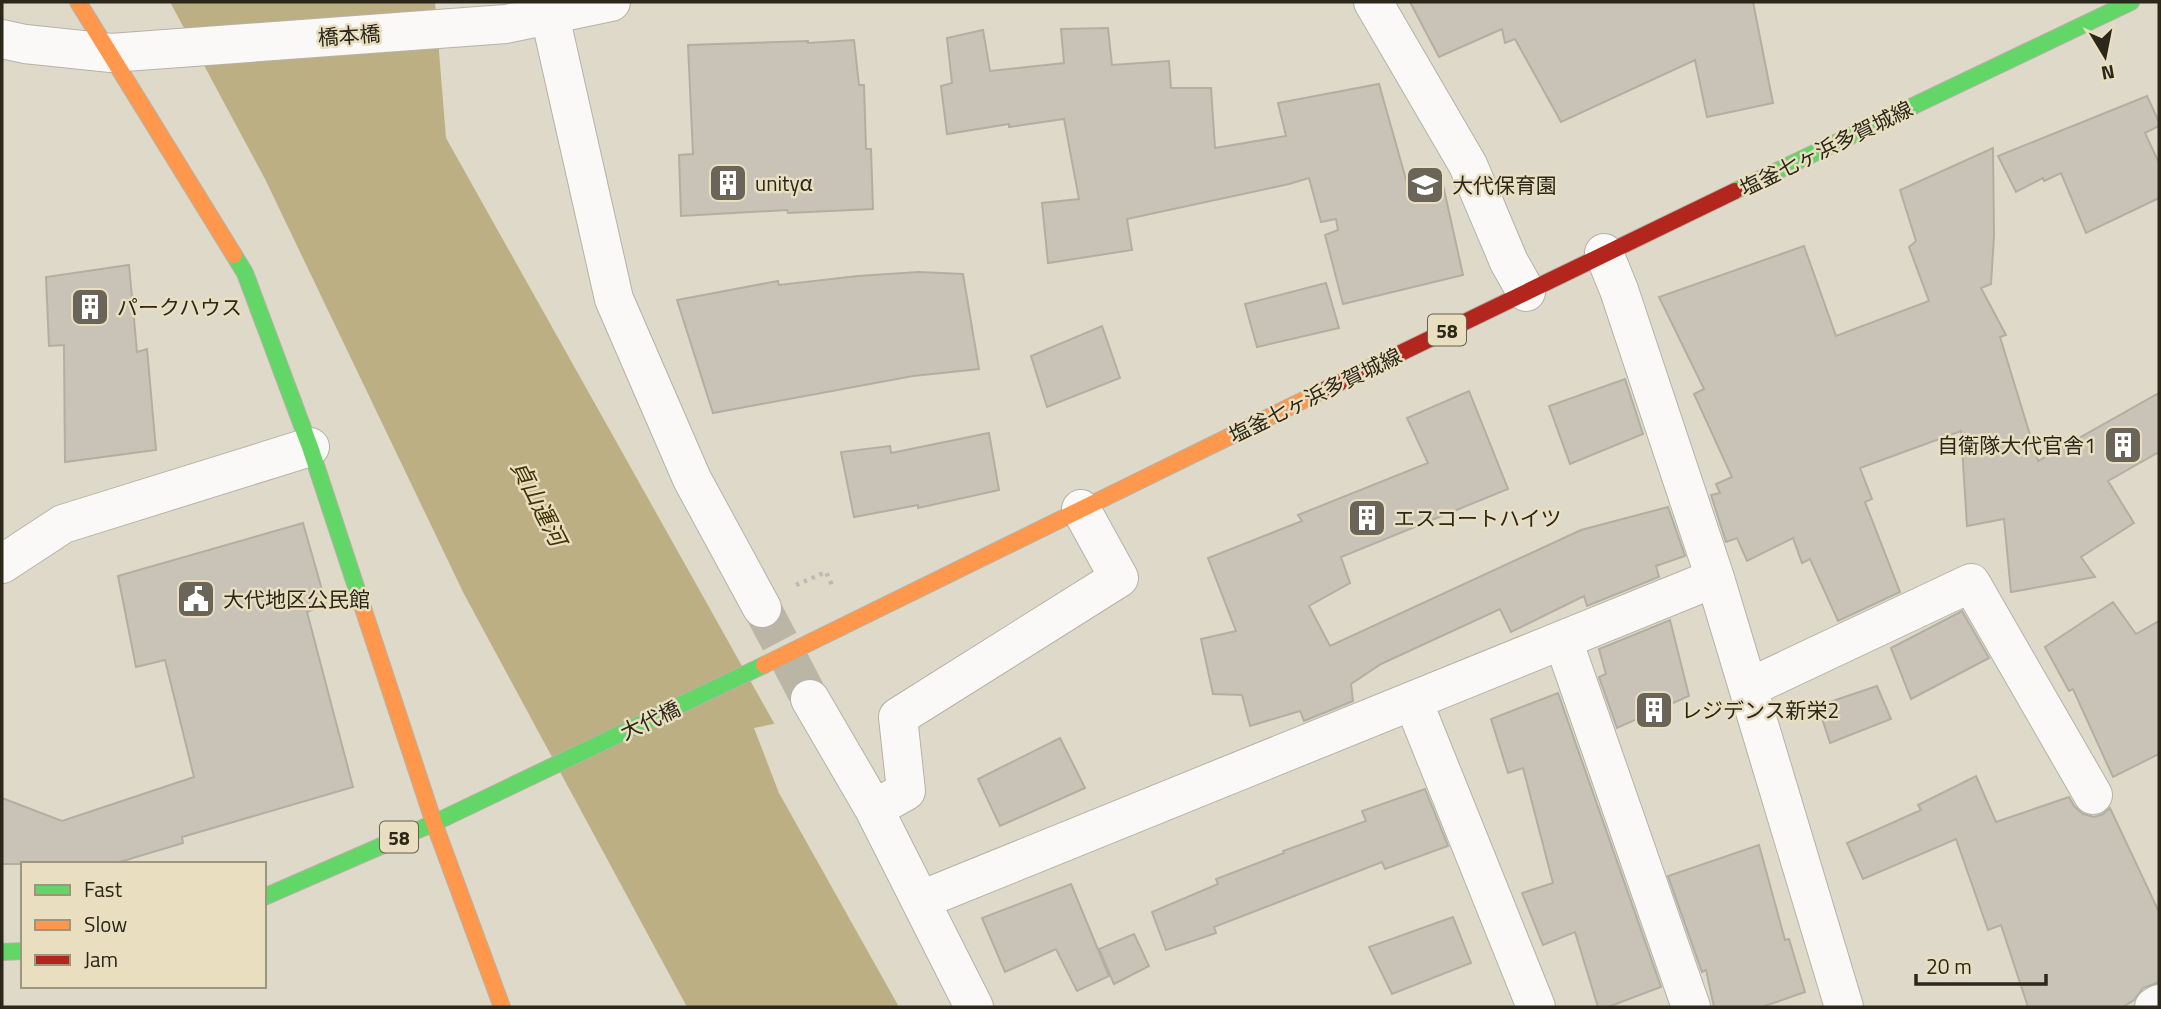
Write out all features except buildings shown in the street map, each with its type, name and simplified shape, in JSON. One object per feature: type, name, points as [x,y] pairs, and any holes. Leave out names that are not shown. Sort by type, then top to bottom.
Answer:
[{"type":"main road","points":[[78,2],[245,273],[310,447],[434,823],[502,1007]]},
{"type":"main road","name":"塩釜七ヶ浜多賀城線","points":[[766,664],[1604,253],[2131,2]]},
{"type":"main road","name":"大代橋","points":[[434,823],[766,664]]},
{"type":"main road","name":"58","points":[[266,896],[434,823]]},
{"type":"main road","points":[[2,952],[21,951]]},
{"type":"street","name":"橋本橋","points":[[2,39],[111,53],[506,24],[611,2]]},
{"type":"street","points":[[1373,2],[1468,165],[1508,262],[1526,292]]},
{"type":"street","points":[[550,16],[614,299],[692,479],[762,608]]},
{"type":"street","points":[[1604,253],[1619,290],[1715,579],[1844,1007]]},
{"type":"street","points":[[2,564],[64,524],[310,447]]},
{"type":"street","points":[[874,809],[906,791],[898,717],[1119,578],[1081,509]]},
{"type":"street","points":[[921,900],[1715,579]]},
{"type":"street","points":[[1748,688],[1971,583],[2093,795]]},
{"type":"street","points":[[1563,640],[1690,1007]]},
{"type":"street","points":[[810,699],[874,809],[974,1007]]},
{"type":"street","points":[[1413,701],[1536,1007]]},
{"type":"street","points":[[2154,1007],[2159,1004]]},
{"type":"path","points":[[819,575],[826,572],[833,586]]},
{"type":"water","name":"貞山運河","points":[[170,2],[435,2],[446,138],[797,764],[920,1007],[687,1007],[464,594],[265,179]]},
{"type":"pier","points":[[778,723],[923,1007],[899,1007],[779,793],[754,728]]},
{"type":"tunnel","points":[[762,608],[810,699]]},
{"type":"traffic: fast","points":[[1735,191],[2131,2]]},
{"type":"traffic: fast","points":[[234,255],[245,273],[310,447],[361,602]]},
{"type":"traffic: fast","points":[[266,896],[434,823],[764,665]]},
{"type":"traffic: fast","points":[[2,952],[21,951]]},
{"type":"traffic: slow","points":[[78,2],[234,255]]},
{"type":"traffic: slow","points":[[764,665],[1314,395]]},
{"type":"traffic: slow","points":[[361,602],[434,823],[502,1007]]},
{"type":"traffic: jam","points":[[1314,395],[1735,191]]},
{"type":"place","name":"unityα","points":[[728,183]]},
{"type":"place","name":"大代保育園","points":[[1425,185]]},
{"type":"place","name":"パークハウス","points":[[90,307]]},
{"type":"place","name":"自衛隊大代官舎1","points":[[2123,445]]},
{"type":"place","name":"エスコートハイツ","points":[[1367,518]]},
{"type":"place","name":"大代地区公民館","points":[[196,599]]},
{"type":"place","name":"レジデンス新栄2","points":[[1654,710]]}]
